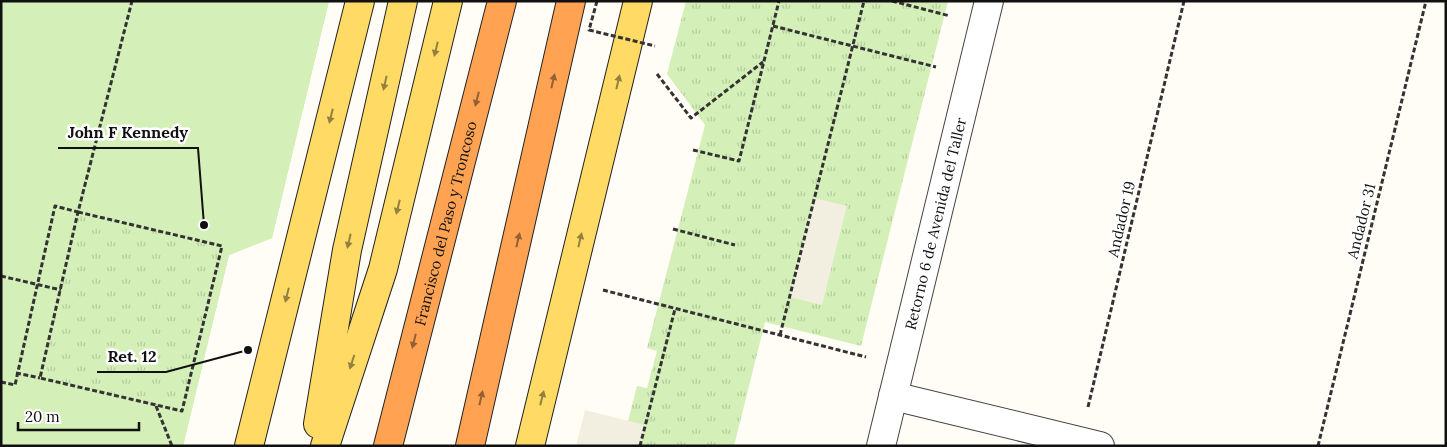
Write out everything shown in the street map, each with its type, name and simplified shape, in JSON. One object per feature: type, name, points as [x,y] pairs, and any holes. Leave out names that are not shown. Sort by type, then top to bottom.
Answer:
[{"type":"highway","name":"Francisco del Paso y Troncoso","points":[[388,446],[502,1]]},
{"type":"highway","points":[[470,446],[571,1]]},
{"type":"main road","points":[[249,446],[360,1]]},
{"type":"main road","points":[[314,446],[347,250],[403,1]]},
{"type":"main road","points":[[325,446],[383,269],[448,1]]},
{"type":"main road","points":[[530,446],[638,1]]},
{"type":"street","name":"Retorno 6 de Avenida del Taller","points":[[881,446],[986,13]]},
{"type":"street","points":[[893,396],[1090,443]]},
{"type":"path","points":[[40,378],[78,212],[132,1]]},
{"type":"path","points":[[597,1],[589,30],[655,46],[654,52]]},
{"type":"path","points":[[693,150],[739,161],[779,1]]},
{"type":"path","points":[[780,335],[864,1]]},
{"type":"path","points":[[892,1],[986,13]]},
{"type":"path","name":"Andador 19","points":[[1090,443],[1184,1]]},
{"type":"path","name":"Andador 31","points":[[1318,446],[1426,1]]},
{"type":"path","points":[[773,26],[971,76]]},
{"type":"path","points":[[656,73],[691,118],[764,61]]},
{"type":"path","points":[[1,382],[15,385],[16,373],[55,206],[222,246],[182,411],[16,373]]},
{"type":"path","points":[[673,229],[735,245]]},
{"type":"path","points":[[1,276],[61,290]]},
{"type":"path","points":[[570,282],[900,366]]},
{"type":"path","points":[[640,446],[675,308]]},
{"type":"path","points":[[156,405],[172,446]]},
{"type":"green space","points":[[1,1],[329,1],[272,238],[229,255],[183,446],[1,446]]},
{"type":"green space","points":[[1,1],[329,1],[272,238],[229,255],[183,446],[1,446]],"holes":[[[78,212],[222,246],[182,411],[40,378]]]},
{"type":"green space","points":[[686,1],[948,1],[861,346],[765,322],[734,446],[640,446],[645,426],[628,421],[637,386],[647,388],[657,351],[647,348],[705,125],[667,74]]},
{"type":"shaded area","points":[[814,198],[847,206],[822,305],[789,297]]},
{"type":"shaded area","points":[[585,410],[645,425],[640,446],[576,446]]},
{"type":"place","name":"John F Kennedy","points":[[204,225]]},
{"type":"place","name":"Ret. 12","points":[[248,350]]}]
